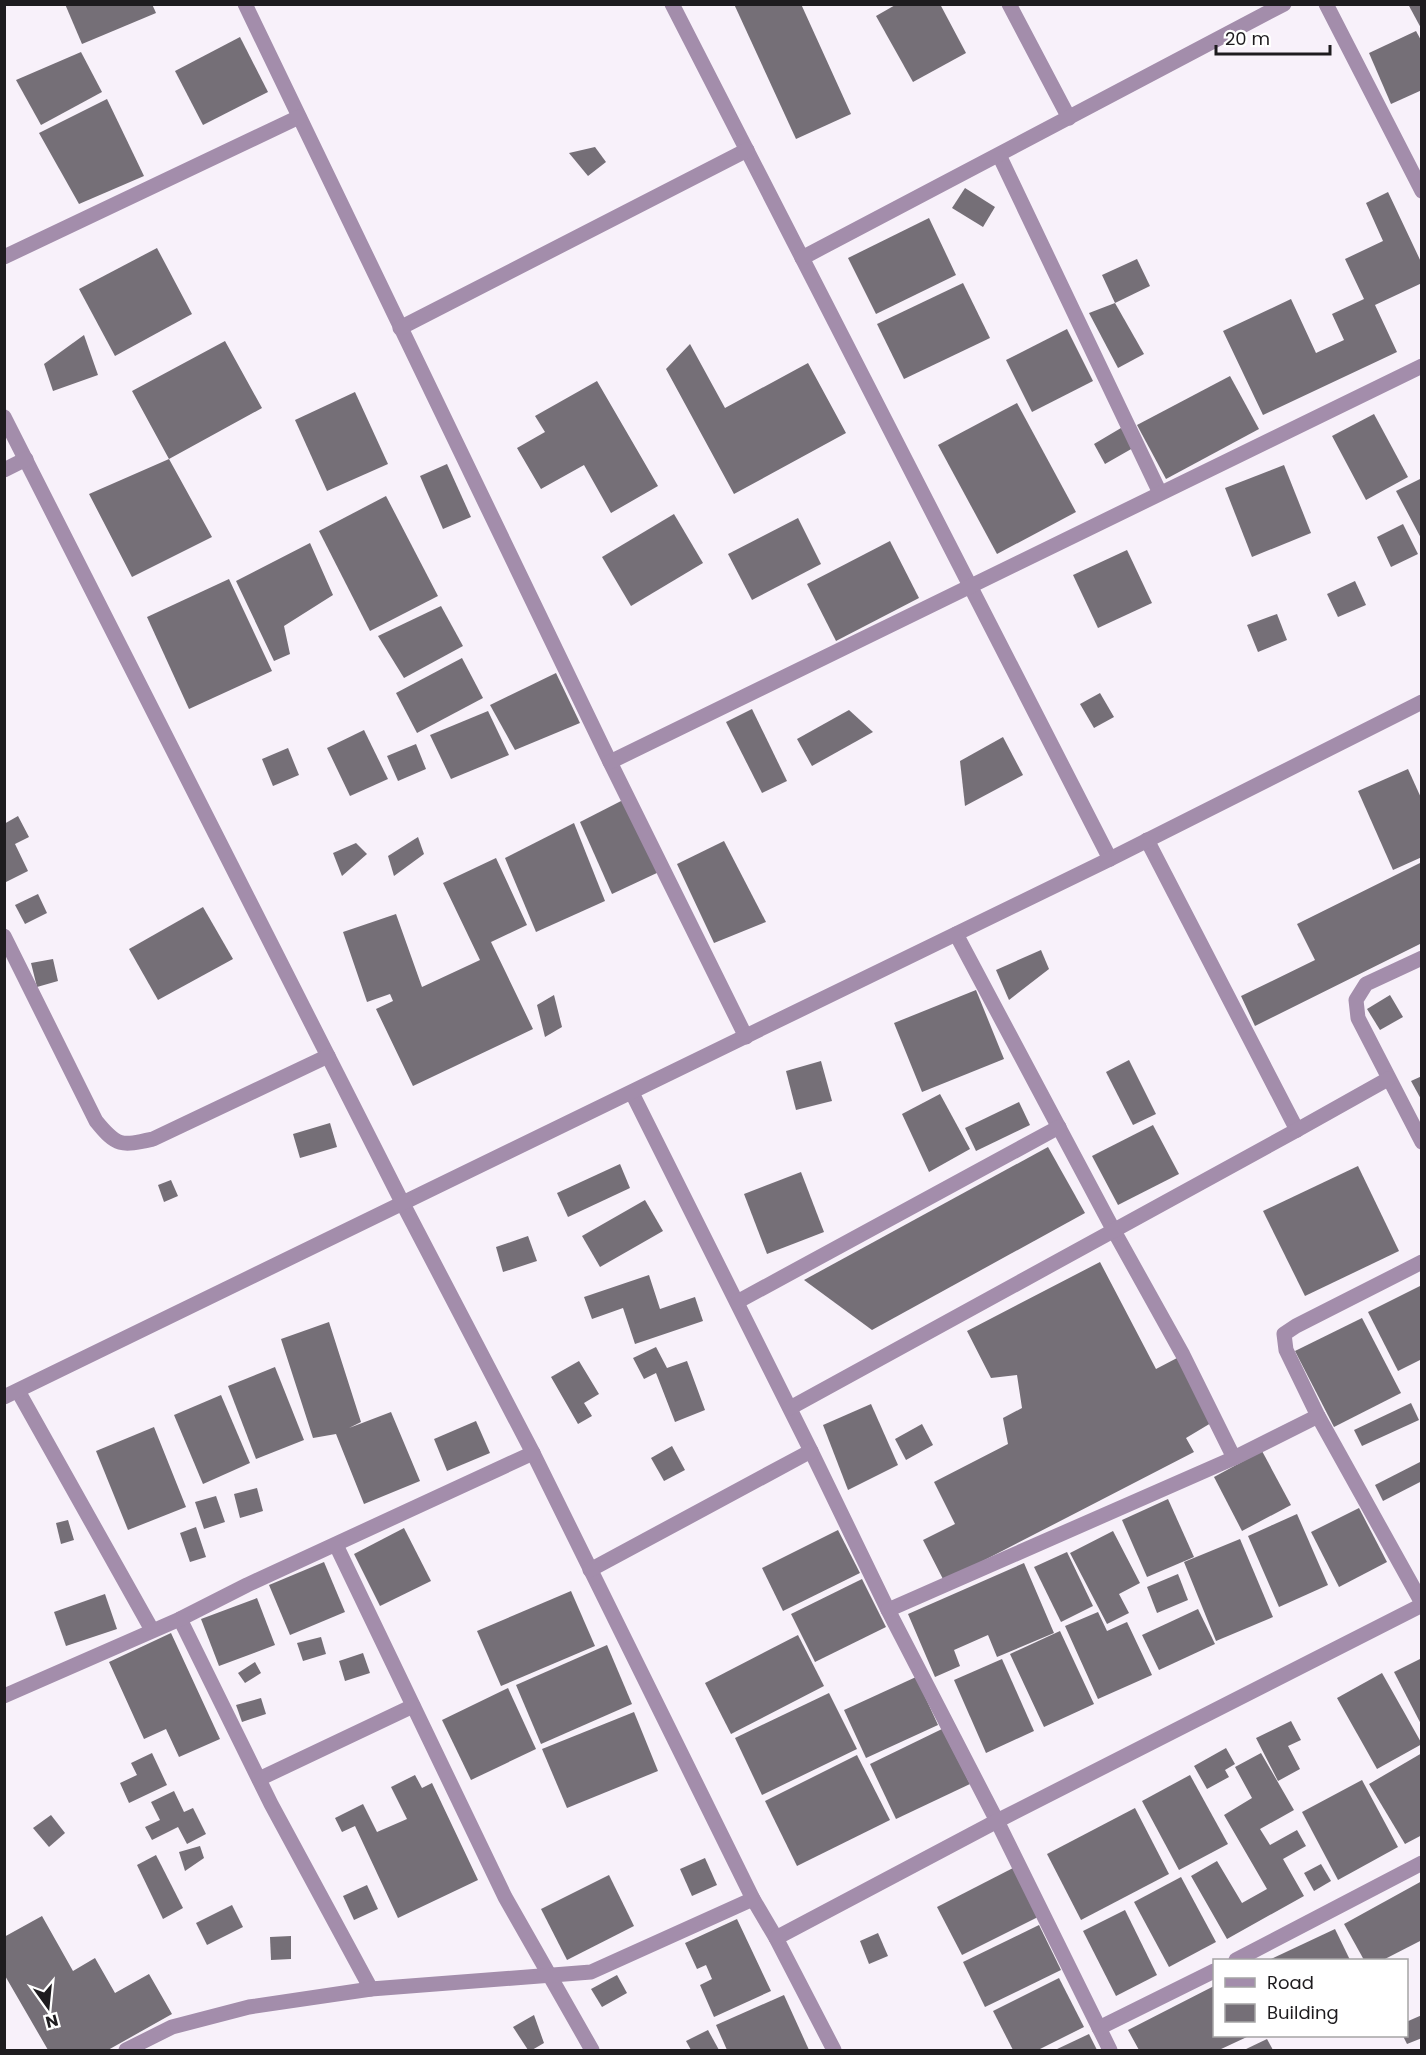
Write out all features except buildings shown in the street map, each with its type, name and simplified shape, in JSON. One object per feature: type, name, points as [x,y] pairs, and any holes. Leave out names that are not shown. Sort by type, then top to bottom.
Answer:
[{"type":"street","points":[[245,4],[610,762],[746,1037]]},
{"type":"street","points":[[672,4],[1110,860]]},
{"type":"street","points":[[1009,4],[1069,118]]},
{"type":"street","points":[[802,258],[1284,4]]},
{"type":"street","points":[[1326,4],[1422,191]]},
{"type":"street","points":[[4,257],[299,117]]},
{"type":"street","points":[[400,328],[747,150]]},
{"type":"street","points":[[999,154],[1160,493]]},
{"type":"street","points":[[610,762],[1422,366]]},
{"type":"street","points":[[4,417],[327,1056],[533,1453],[753,1899],[777,1938],[834,2050]]},
{"type":"street","points":[[4,470],[26,459]]},
{"type":"street","points":[[152,1630],[11,1394],[1110,860],[1422,702]]},
{"type":"street","points":[[1147,840],[1297,1130]]},
{"type":"street","points":[[956,934],[1114,1231],[1183,1355],[1234,1458]]},
{"type":"street","points":[[4,936],[96,1121],[111,1139],[128,1145],[153,1140],[327,1056]]},
{"type":"street","points":[[1422,958],[1366,984],[1356,1000],[1358,1018],[1422,1142]]},
{"type":"street","points":[[790,1408],[1388,1079]]},
{"type":"street","points":[[632,1093],[812,1451],[888,1610],[997,1821],[1110,2050]]},
{"type":"street","points":[[737,1302],[1059,1127]]},
{"type":"street","points":[[777,1938],[997,1821],[1422,1604],[1318,1416],[1286,1350],[1284,1334],[1422,1262]]},
{"type":"street","points":[[888,1610],[1234,1458],[1318,1416]]},
{"type":"street","points":[[590,1570],[812,1451]]},
{"type":"street","points":[[4,1696],[180,1618],[533,1453]]},
{"type":"street","points":[[336,1545],[505,1897],[592,2050]]},
{"type":"street","points":[[180,1618],[259,1779],[370,1989]]},
{"type":"street","points":[[259,1779],[413,1706]]},
{"type":"street","points":[[1238,1959],[1422,1863]]},
{"type":"street","points":[[126,2050],[172,2027],[249,2007],[370,1989],[591,1972],[753,1899]]},
{"type":"street","points":[[1099,2028],[1213,1972]]}]
